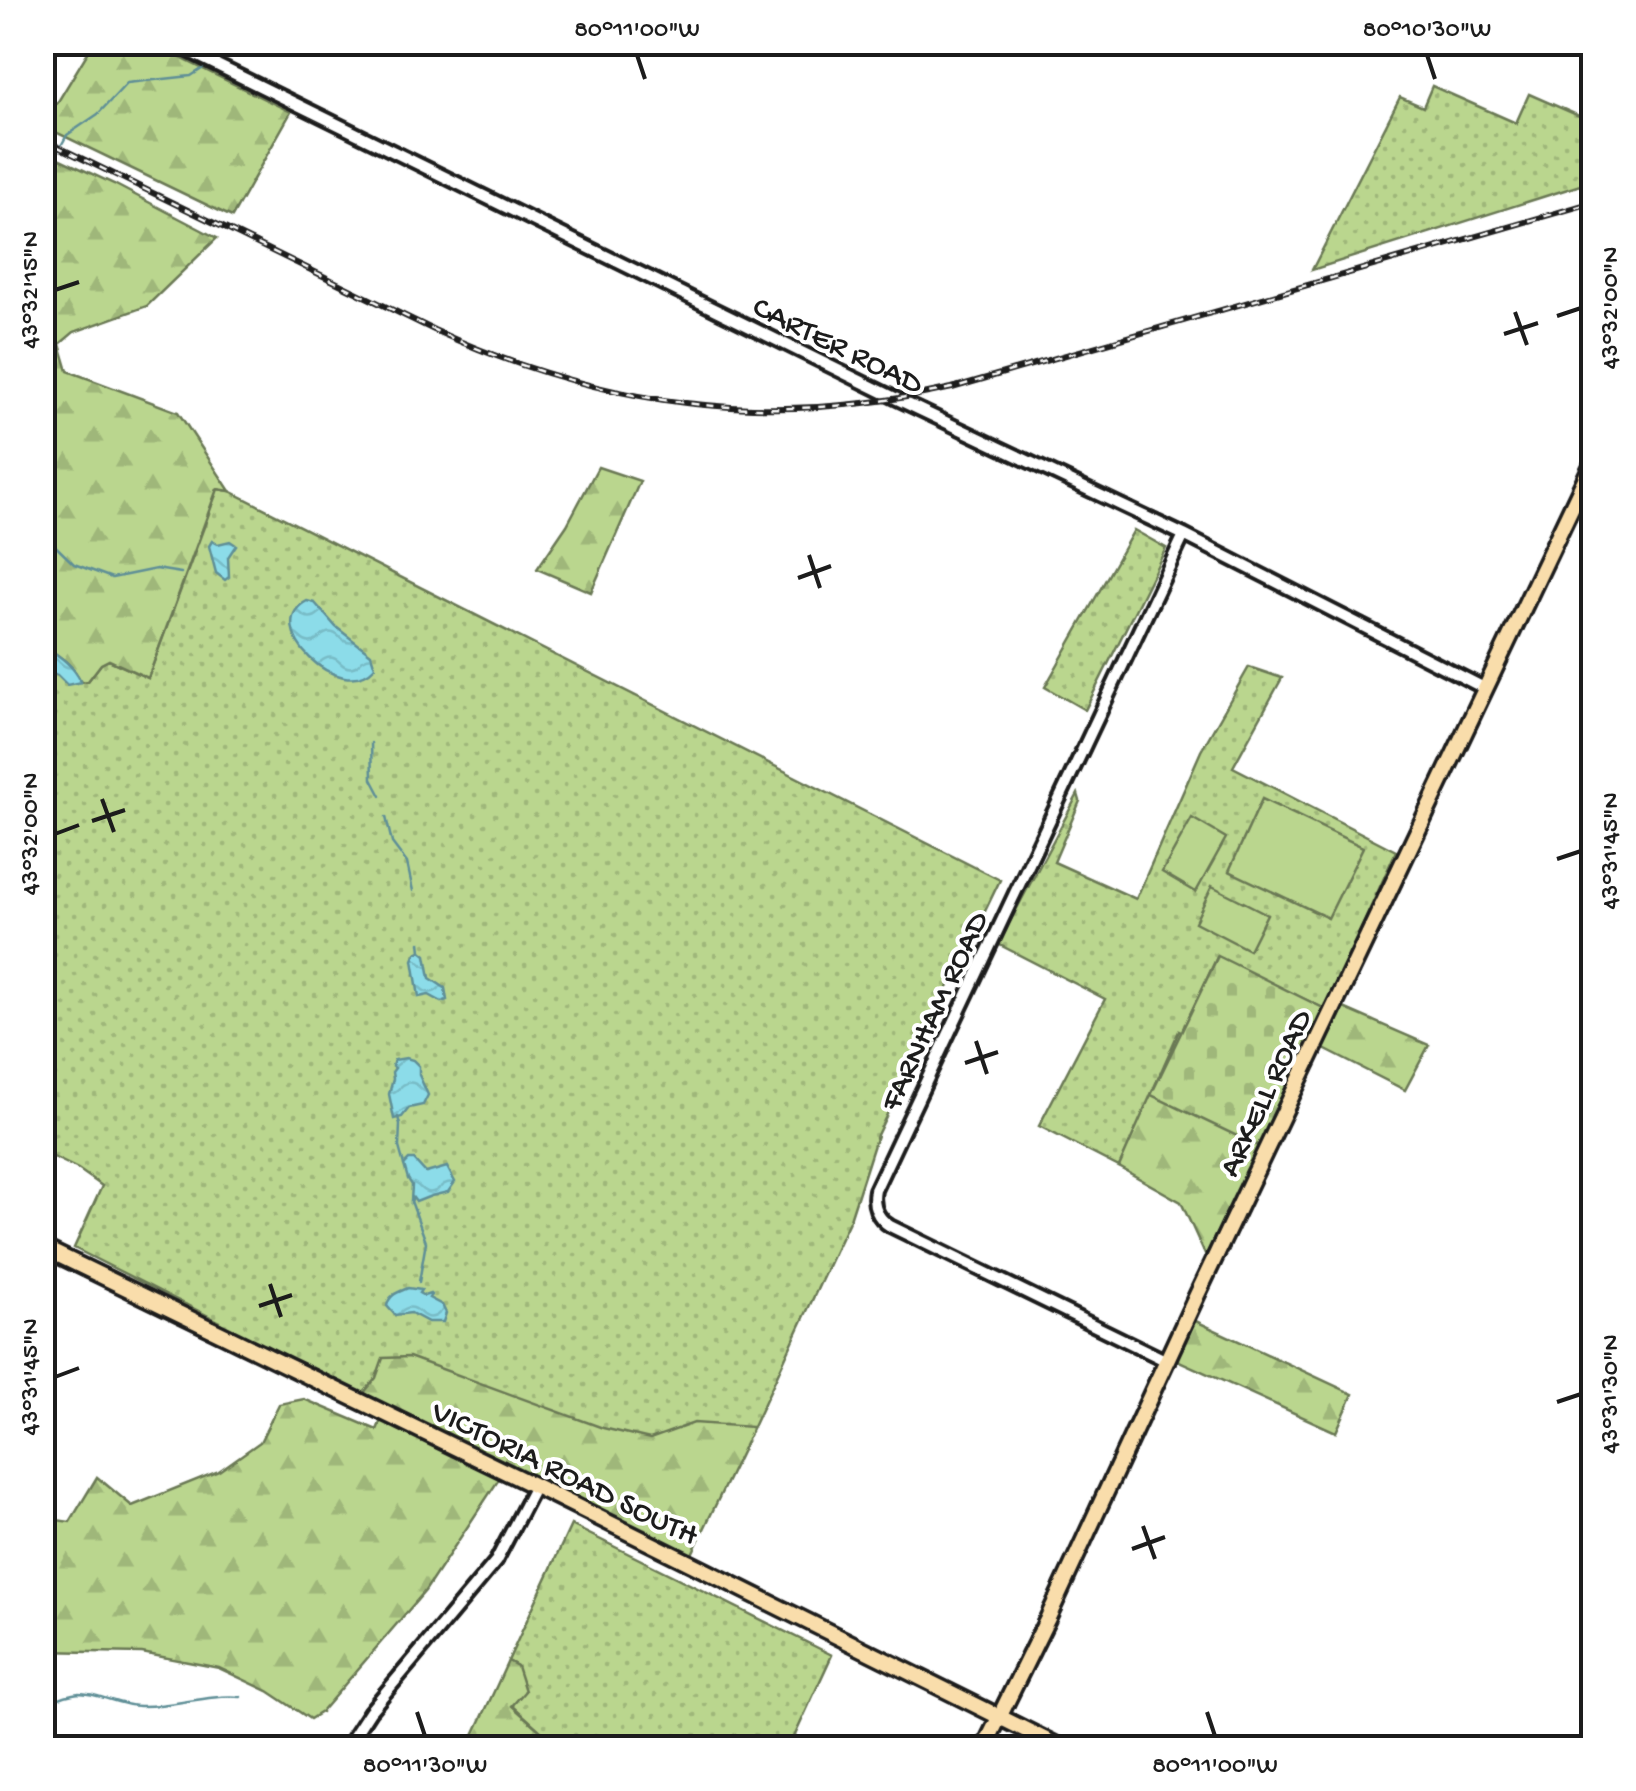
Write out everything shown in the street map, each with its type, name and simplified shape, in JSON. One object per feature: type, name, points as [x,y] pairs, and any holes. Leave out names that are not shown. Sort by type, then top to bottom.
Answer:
[{"type":"main road","name":"ARKELL ROAD","points":[[984,1748],[1594,460]]},
{"type":"main road","name":"VICTORIA ROAD SOUTH","points":[[42,1247],[536,1486],[1062,1748]]},
{"type":"street","name":"CARTER ROAD","points":[[170,42],[897,399],[1184,534],[1486,689]]},
{"type":"street","name":"FARNHAM ROAD","points":[[1167,1361],[890,1226],[876,1211],[874,1197],[1184,534]]},
{"type":"street","points":[[346,1748],[370,1711],[496,1562],[536,1486]]},
{"type":"green space","points":[[94,42],[150,43],[291,112],[232,217],[43,126],[43,120]]},
{"type":"green space","points":[[1432,86],[1516,123],[1529,94],[1593,122],[1593,181],[1312,270],[1400,97],[1423,107]]},
{"type":"green space","points":[[43,151],[217,238],[147,306],[74,332],[60,344],[68,371],[178,412],[230,491],[217,489],[148,678],[109,660],[88,681],[81,682],[70,665],[43,645]]},
{"type":"green space","points":[[598,467],[640,481],[591,592],[537,569],[567,525]]},
{"type":"green space","points":[[218,489],[230,491],[1000,880],[877,1135],[850,1219],[753,1427],[654,1451],[402,1362],[363,1394],[74,1248],[102,1186],[43,1152],[43,645],[88,681],[109,660],[148,678]]},
{"type":"green space","points":[[1134,530],[1166,548],[1085,710],[1045,687]]},
{"type":"green space","points":[[1249,667],[1282,678],[1233,767],[1396,851],[1325,1009],[1217,957],[1119,1167],[1039,1126],[1105,999],[998,944],[1078,794],[1080,801],[1054,862],[1136,899],[1201,751]]},
{"type":"green space","points":[[1262,799],[1363,847],[1328,918],[1229,871]]},
{"type":"green space","points":[[1192,818],[1226,838],[1196,892],[1162,872]]},
{"type":"green space","points":[[1212,886],[1267,914],[1249,950],[1195,922]]},
{"type":"green space","points":[[1218,956],[1325,1009],[1260,1147],[1151,1095]]},
{"type":"green space","points":[[1339,1006],[1429,1045],[1405,1090],[1320,1047]]},
{"type":"green space","points":[[1179,1031],[1286,1094],[1207,1259],[1181,1202],[1119,1167]]},
{"type":"green space","points":[[1187,1317],[1353,1394],[1336,1432],[1168,1356]]},
{"type":"green space","points":[[409,1357],[603,1428],[650,1439],[694,1423],[753,1427],[691,1556],[507,1467],[425,1591],[321,1712],[310,1719],[268,1691],[219,1668],[142,1653],[43,1651],[42,1518],[70,1522],[97,1477],[132,1506],[219,1471],[260,1442],[279,1404],[304,1399],[377,1430],[387,1406],[363,1394],[376,1378],[383,1358]]},
{"type":"green space","points":[[571,1525],[832,1655],[789,1748],[563,1748],[512,1705],[517,1666],[508,1661]]},
{"type":"green space","points":[[508,1661],[517,1666],[525,1691],[512,1706],[556,1748],[468,1748]]},
{"type":"water","points":[[212,541],[236,545],[228,557],[229,577],[225,580],[216,573],[209,546]]},
{"type":"water","points":[[307,601],[315,603],[336,627],[371,654],[375,667],[360,676],[343,677],[310,658],[292,627],[295,613]]},
{"type":"water","points":[[43,645],[70,665],[81,682],[67,685],[57,675],[43,672]]},
{"type":"water","points":[[421,951],[426,955],[430,978],[445,988],[447,1000],[442,1002],[429,995],[419,997],[413,960]]},
{"type":"water","points":[[406,1058],[419,1066],[428,1095],[423,1105],[409,1108],[402,1117],[394,1119],[389,1094],[395,1068],[392,1066],[394,1060]]},
{"type":"water","points":[[414,1160],[426,1173],[447,1167],[455,1182],[448,1192],[411,1201],[412,1185],[404,1165]]},
{"type":"water","points":[[408,1288],[421,1290],[419,1293],[424,1296],[430,1294],[429,1298],[442,1305],[446,1313],[443,1322],[428,1322],[411,1313],[395,1315],[388,1302]]},
{"type":"waterway","points":[[62,144],[67,135],[98,114],[127,83],[191,76],[205,67]]},
{"type":"waterway","points":[[42,197],[58,151]]},
{"type":"waterway","points":[[42,533],[74,564],[112,578],[156,569],[181,573]]},
{"type":"waterway","points":[[371,743],[372,779],[381,796]]},
{"type":"waterway","points":[[386,817],[392,843],[407,863],[413,891]]},
{"type":"waterway","points":[[420,942],[421,951]]},
{"type":"waterway","points":[[398,1117],[404,1165]]},
{"type":"waterway","points":[[411,1201],[426,1242],[419,1282]]},
{"type":"waterway","points":[[42,1705],[79,1693],[140,1706],[241,1697]]},
{"type":"railway","points":[[42,139],[434,330],[497,356],[624,393],[752,408],[818,407],[952,388],[1594,202]]}]
